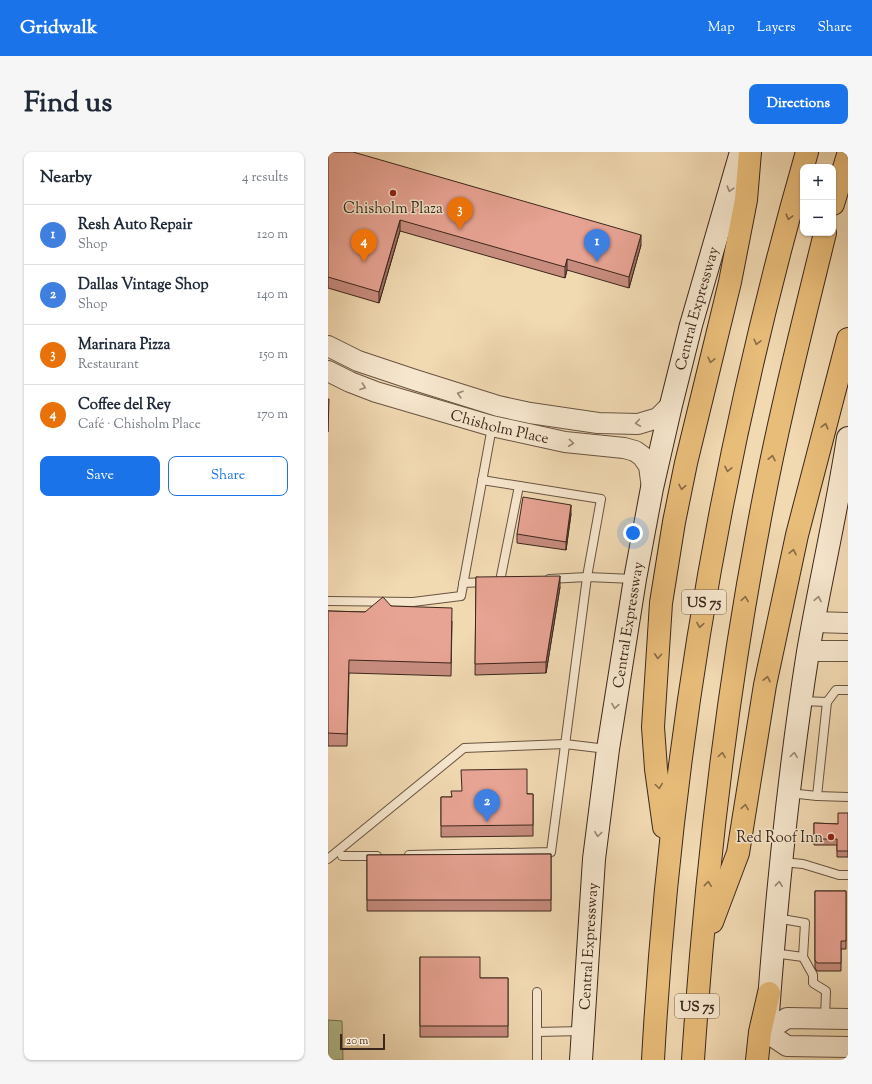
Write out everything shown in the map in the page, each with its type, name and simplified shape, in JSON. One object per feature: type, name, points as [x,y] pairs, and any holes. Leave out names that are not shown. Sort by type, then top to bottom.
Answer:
[{"type":"highway","points":[[669,860],[656,769],[653,727],[662,603],[674,522],[686,463],[730,282],[746,200],[750,152]]},
{"type":"highway","name":"US 75","points":[[653,1060],[669,860],[678,774],[693,668],[722,499],[738,422],[777,259],[807,152]]},
{"type":"highway","points":[[834,200],[848,155]]},
{"type":"highway","name":"US 75","points":[[694,1060],[701,951],[719,777],[746,592],[788,383],[824,236]]},
{"type":"highway","points":[[701,951],[738,853],[765,685],[797,535],[848,339]]},
{"type":"highway","points":[[757,1060],[760,1032],[769,993]]},
{"type":"main road","name":"Central Expressway","points":[[581,1060],[594,859],[608,749],[634,580],[652,488],[691,325],[741,152]]},
{"type":"main road","points":[[766,1060],[766,1032],[775,918],[788,793],[814,622],[845,482],[848,438]]},
{"type":"street","name":"Chisholm Place","points":[[328,346],[358,361],[498,406],[530,413],[598,423],[638,424],[658,418],[671,405]]},
{"type":"street","name":"Chisholm Place","points":[[328,371],[350,382],[376,392],[492,426],[565,442],[624,448],[635,451],[642,456],[649,466],[652,488]]},
{"type":"street","points":[[492,426],[498,406]]},
{"type":"street","points":[[814,622],[848,623]]},
{"type":"street","points":[[809,651],[848,651]]},
{"type":"street","points":[[848,1019],[787,1018],[766,1032],[787,1046],[848,1047]]},
{"type":"lane","points":[[328,601],[414,602],[461,596],[492,426]]},
{"type":"lane","points":[[401,855],[551,852],[587,577],[601,499],[482,480]]},
{"type":"lane","points":[[463,583],[504,581],[519,486]]},
{"type":"lane","points":[[539,579],[587,577],[634,580]]},
{"type":"lane","points":[[816,796],[827,702],[836,690],[848,690]]},
{"type":"lane","points":[[801,701],[827,702]]},
{"type":"lane","points":[[328,859],[464,748],[565,744],[608,749]]},
{"type":"lane","points":[[788,793],[848,797]]},
{"type":"lane","points":[[342,856],[387,855]]},
{"type":"lane","points":[[781,862],[803,864],[839,875],[848,875]]},
{"type":"lane","points":[[775,918],[805,923],[803,957],[813,974],[813,983],[826,991],[825,1019]]},
{"type":"lane","points":[[773,953],[803,957]]},
{"type":"lane","points":[[537,992],[537,1060]]},
{"type":"lane","points":[[537,1032],[582,1031]]},
{"type":"green space","points":[[328,1020],[342,1021],[343,1060],[328,1060]]},
{"type":"building","name":"Chisholm Plaza","points":[[328,152],[353,152],[641,235],[629,277],[567,259],[565,267],[400,220],[379,292],[328,277]]},
{"type":"building","points":[[328,399],[329,399],[328,432]]},
{"type":"building","points":[[523,497],[571,505],[566,542],[517,534]]},
{"type":"building","points":[[560,576],[546,662],[475,664],[476,577]]},
{"type":"building","points":[[383,597],[391,606],[452,608],[451,663],[349,660],[347,734],[328,733],[328,611],[365,612]]},
{"type":"building","points":[[527,769],[527,794],[533,794],[533,825],[441,826],[441,797],[452,797],[451,791],[462,791],[461,770]]},
{"type":"building","name":"Red Roof Inn","points":[[838,813],[848,813],[848,851],[837,851],[837,839],[814,839],[814,823],[838,824]]},
{"type":"building","points":[[551,854],[551,900],[367,900],[367,855]]},
{"type":"building","points":[[815,891],[846,891],[846,941],[841,941],[841,963],[817,963],[815,960]]},
{"type":"building","points":[[420,957],[480,957],[480,978],[508,978],[508,1026],[420,1026]]},
{"type":"place","name":"Chisholm Plaza","points":[[393,193]]},
{"type":"place","name":"Marinara Pizza","points":[[460,230]]},
{"type":"place","name":"Coffee del Rey","points":[[364,262]]},
{"type":"place","name":"Resh Auto Repair","points":[[597,262]]},
{"type":"place","name":"Dallas Vintage Shop","points":[[487,822]]},
{"type":"place","name":"Red Roof Inn","points":[[831,837]]}]
